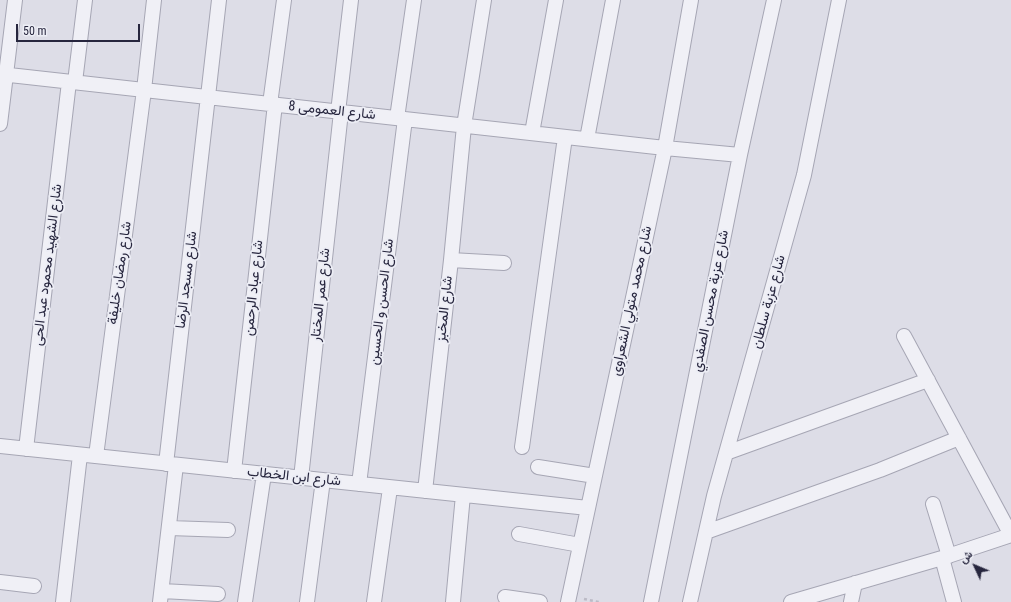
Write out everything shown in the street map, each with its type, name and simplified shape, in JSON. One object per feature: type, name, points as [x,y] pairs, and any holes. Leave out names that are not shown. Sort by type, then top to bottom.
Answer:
[{"type":"street","points":[[0,124],[3,74],[15,0]]},
{"type":"street","name":"شارع الشهيد محمود عبد الحى","points":[[26,449],[72,82],[85,0]]},
{"type":"street","name":"شارع رمضان خليفة","points":[[96,456],[144,90],[154,0]]},
{"type":"street","name":"شارع مسجد الرضا","points":[[161,596],[169,528],[171,464],[219,0]]},
{"type":"street","name":"شارع عباد الرحمن","points":[[234,471],[284,0]]},
{"type":"street","name":"شارع عمر المختار","points":[[301,478],[351,0]]},
{"type":"street","name":"شارع الحسن و الحسين","points":[[360,484],[414,0]]},
{"type":"street","name":"شارع المخبز","points":[[425,491],[451,260],[464,126],[484,0]]},
{"type":"street","points":[[532,133],[556,0]]},
{"type":"street","points":[[587,139],[613,0]]},
{"type":"street","name":"شارع محمد متولي الشعراوى","points":[[568,602],[665,148],[691,0]]},
{"type":"street","name":"شارع عزبة محسن الصفدي","points":[[651,602],[740,155],[774,0]]},
{"type":"street","name":"شارع عزبة سلطان","points":[[690,602],[726,454],[804,175],[839,0]]},
{"type":"street","name":"شارع العمومى 8","points":[[3,74],[464,126],[740,155]]},
{"type":"street","points":[[522,447],[565,137]]},
{"type":"street","points":[[451,260],[504,263]]},
{"type":"street","points":[[792,602],[946,557],[1011,535],[904,336]]},
{"type":"street","points":[[726,454],[928,380]]},
{"type":"street","points":[[706,532],[880,470],[959,438]]},
{"type":"street","name":"شارع ابن الخطاب","points":[[0,446],[588,508]]},
{"type":"street","points":[[63,602],[80,455]]},
{"type":"street","points":[[538,467],[595,476]]},
{"type":"street","points":[[245,602],[264,474]]},
{"type":"street","points":[[307,602],[323,480]]},
{"type":"street","points":[[374,602],[390,488]]},
{"type":"street","points":[[453,602],[463,495]]},
{"type":"street","points":[[933,504],[946,557],[954,602]]},
{"type":"street","points":[[169,528],[228,530]]},
{"type":"street","points":[[518,534],[580,545]]},
{"type":"street","points":[[0,582],[34,586]]},
{"type":"street","points":[[851,602],[855,584]]},
{"type":"street","points":[[161,596],[218,594]]},
{"type":"street","points":[[505,597],[540,602]]}]
